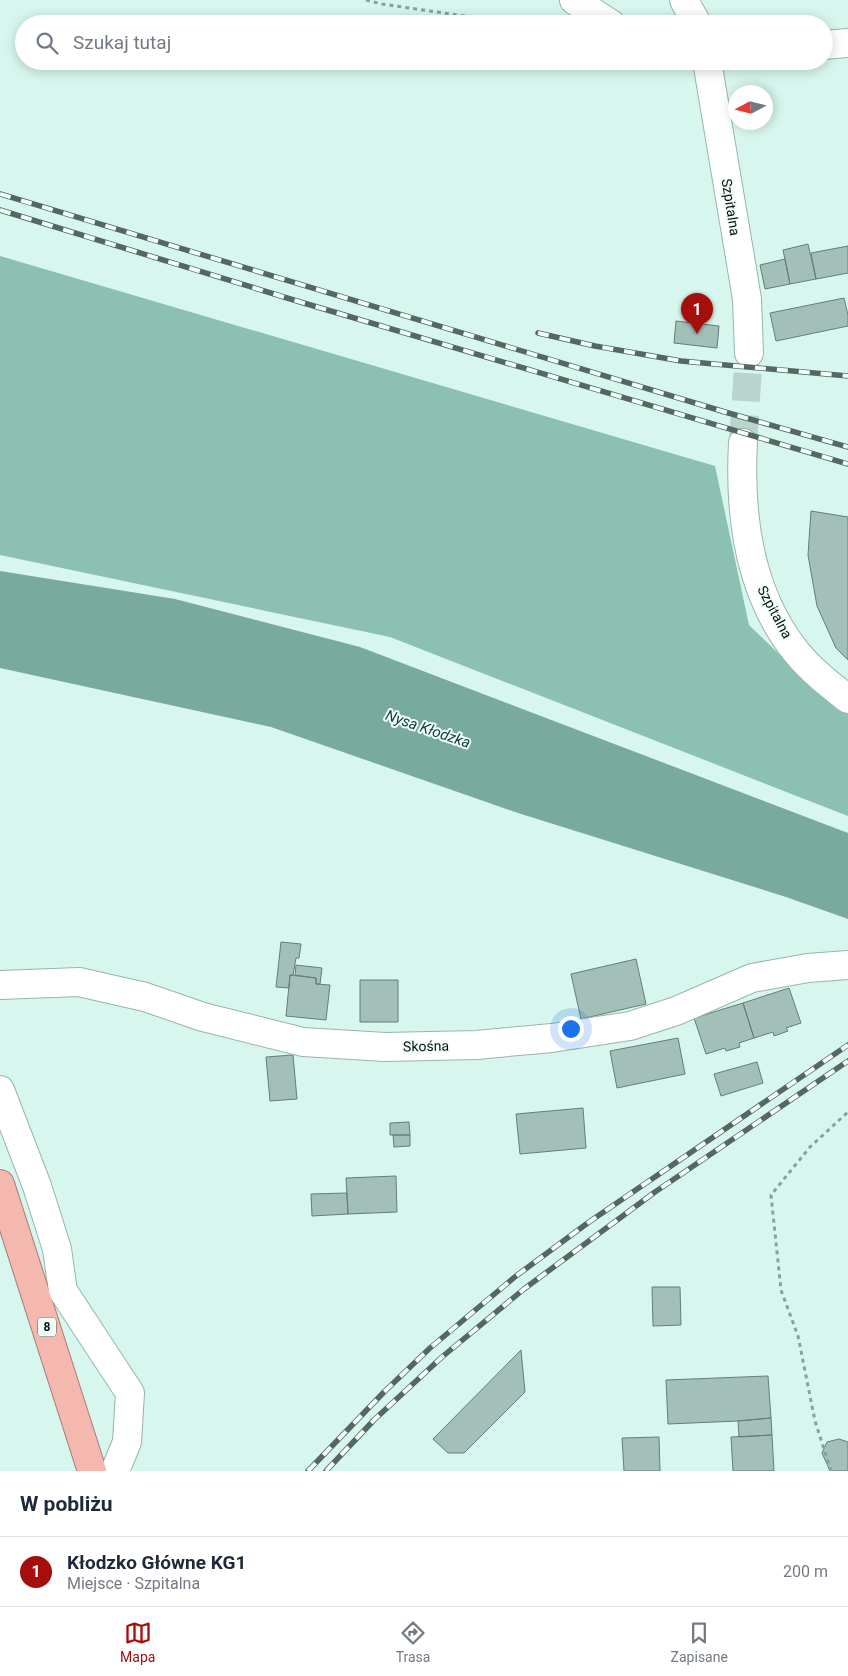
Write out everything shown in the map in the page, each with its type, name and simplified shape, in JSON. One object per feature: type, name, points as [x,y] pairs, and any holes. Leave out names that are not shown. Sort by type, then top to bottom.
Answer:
[{"type":"highway","name":"8","points":[[0,1184],[92,1471]]},
{"type":"street","points":[[574,0],[597,15]]},
{"type":"street","points":[[684,0],[693,15]]},
{"type":"street","points":[[833,44],[848,43]]},
{"type":"street","name":"Szpitalna","points":[[709,70],[747,299],[750,354]]},
{"type":"street","name":"Szpitalna","points":[[743,443],[741,477],[747,533],[751,561],[762,591],[778,624],[797,652],[819,676],[848,699]]},
{"type":"street","name":"Skośna","points":[[0,985],[80,982],[145,997],[203,1017],[303,1042],[385,1046],[476,1045],[552,1038],[630,1026],[676,1011],[752,978],[808,968],[848,965]]},
{"type":"street","points":[[0,1090],[52,1231],[64,1291],[130,1393],[127,1442],[115,1471]]},
{"type":"path","points":[[366,0],[459,15]]},
{"type":"path","points":[[831,1471],[815,1421],[798,1336],[781,1290],[771,1196],[810,1147],[848,1112]]},
{"type":"shaded area","points":[[0,256],[715,466],[749,625],[836,709],[848,714],[848,816],[390,637],[0,555]]},
{"type":"water","name":"Nysa Kłodzka","points":[[0,571],[175,599],[360,647],[848,833],[848,919],[786,897],[518,813],[271,727],[0,668]]},
{"type":"building","points":[[808,244],[816,279],[790,284],[783,250]]},
{"type":"building","points":[[848,246],[848,273],[816,279],[811,253]]},
{"type":"building","points":[[785,259],[790,284],[765,289],[760,265]]},
{"type":"building","points":[[844,298],[848,315],[848,326],[776,341],[770,313]]},
{"type":"building","points":[[676,321],[719,326],[717,348],[674,343]]},
{"type":"building","points":[[811,511],[848,517],[848,660],[836,648],[817,606],[808,555]]},
{"type":"building","points":[[281,942],[301,944],[299,958],[296,958],[293,975],[290,975],[289,988],[276,987]]},
{"type":"building","points":[[636,959],[646,1004],[581,1019],[571,974]]},
{"type":"building","points":[[296,965],[322,968],[320,984],[316,984],[316,978],[295,975]]},
{"type":"building","points":[[290,975],[316,978],[316,984],[330,985],[326,1020],[286,1016]]},
{"type":"building","points":[[360,980],[398,980],[398,1022],[360,1022]]},
{"type":"building","points":[[789,988],[801,1023],[786,1028],[788,1031],[774,1036],[773,1032],[754,1038],[743,1003]]},
{"type":"building","points":[[743,1003],[754,1038],[739,1043],[740,1047],[726,1051],[725,1048],[706,1054],[694,1018]]},
{"type":"building","points":[[678,1038],[685,1074],[617,1088],[610,1051]]},
{"type":"building","points":[[293,1055],[297,1099],[270,1101],[266,1057]]},
{"type":"building","points":[[757,1062],[763,1083],[721,1096],[714,1074]]},
{"type":"building","points":[[583,1108],[586,1148],[520,1154],[516,1114]]},
{"type":"building","points":[[409,1122],[410,1135],[390,1135],[390,1123]]},
{"type":"building","points":[[393,1135],[410,1135],[410,1146],[394,1147]]},
{"type":"building","points":[[396,1176],[397,1212],[348,1214],[346,1178]]},
{"type":"building","points":[[347,1193],[348,1214],[312,1216],[311,1194]]},
{"type":"building","points":[[652,1287],[680,1287],[681,1325],[653,1326]]},
{"type":"building","points":[[521,1350],[525,1392],[464,1453],[448,1453],[433,1439]]},
{"type":"building","points":[[768,1376],[771,1418],[668,1424],[666,1380]]},
{"type":"building","points":[[771,1418],[772,1435],[739,1437],[738,1421]]},
{"type":"building","points":[[772,1435],[774,1471],[733,1471],[731,1437]]},
{"type":"building","points":[[659,1437],[660,1471],[624,1471],[622,1438]]},
{"type":"building","points":[[839,1439],[848,1442],[848,1471],[830,1471],[822,1453],[827,1442]]},
{"type":"tunnel","points":[[743,443],[749,353]]},
{"type":"railway","points":[[0,194],[725,412],[848,447]]},
{"type":"railway","points":[[0,210],[297,301],[848,464]]},
{"type":"railway","points":[[538,333],[595,346],[681,361],[848,376]]},
{"type":"railway","points":[[308,1471],[384,1392],[430,1348],[516,1276],[589,1222],[848,1045]]},
{"type":"railway","points":[[326,1471],[374,1420],[442,1357],[524,1289],[655,1192],[848,1061]]},
{"type":"place","name":"Kłodzko Główne KG1","points":[[697,334]]}]
